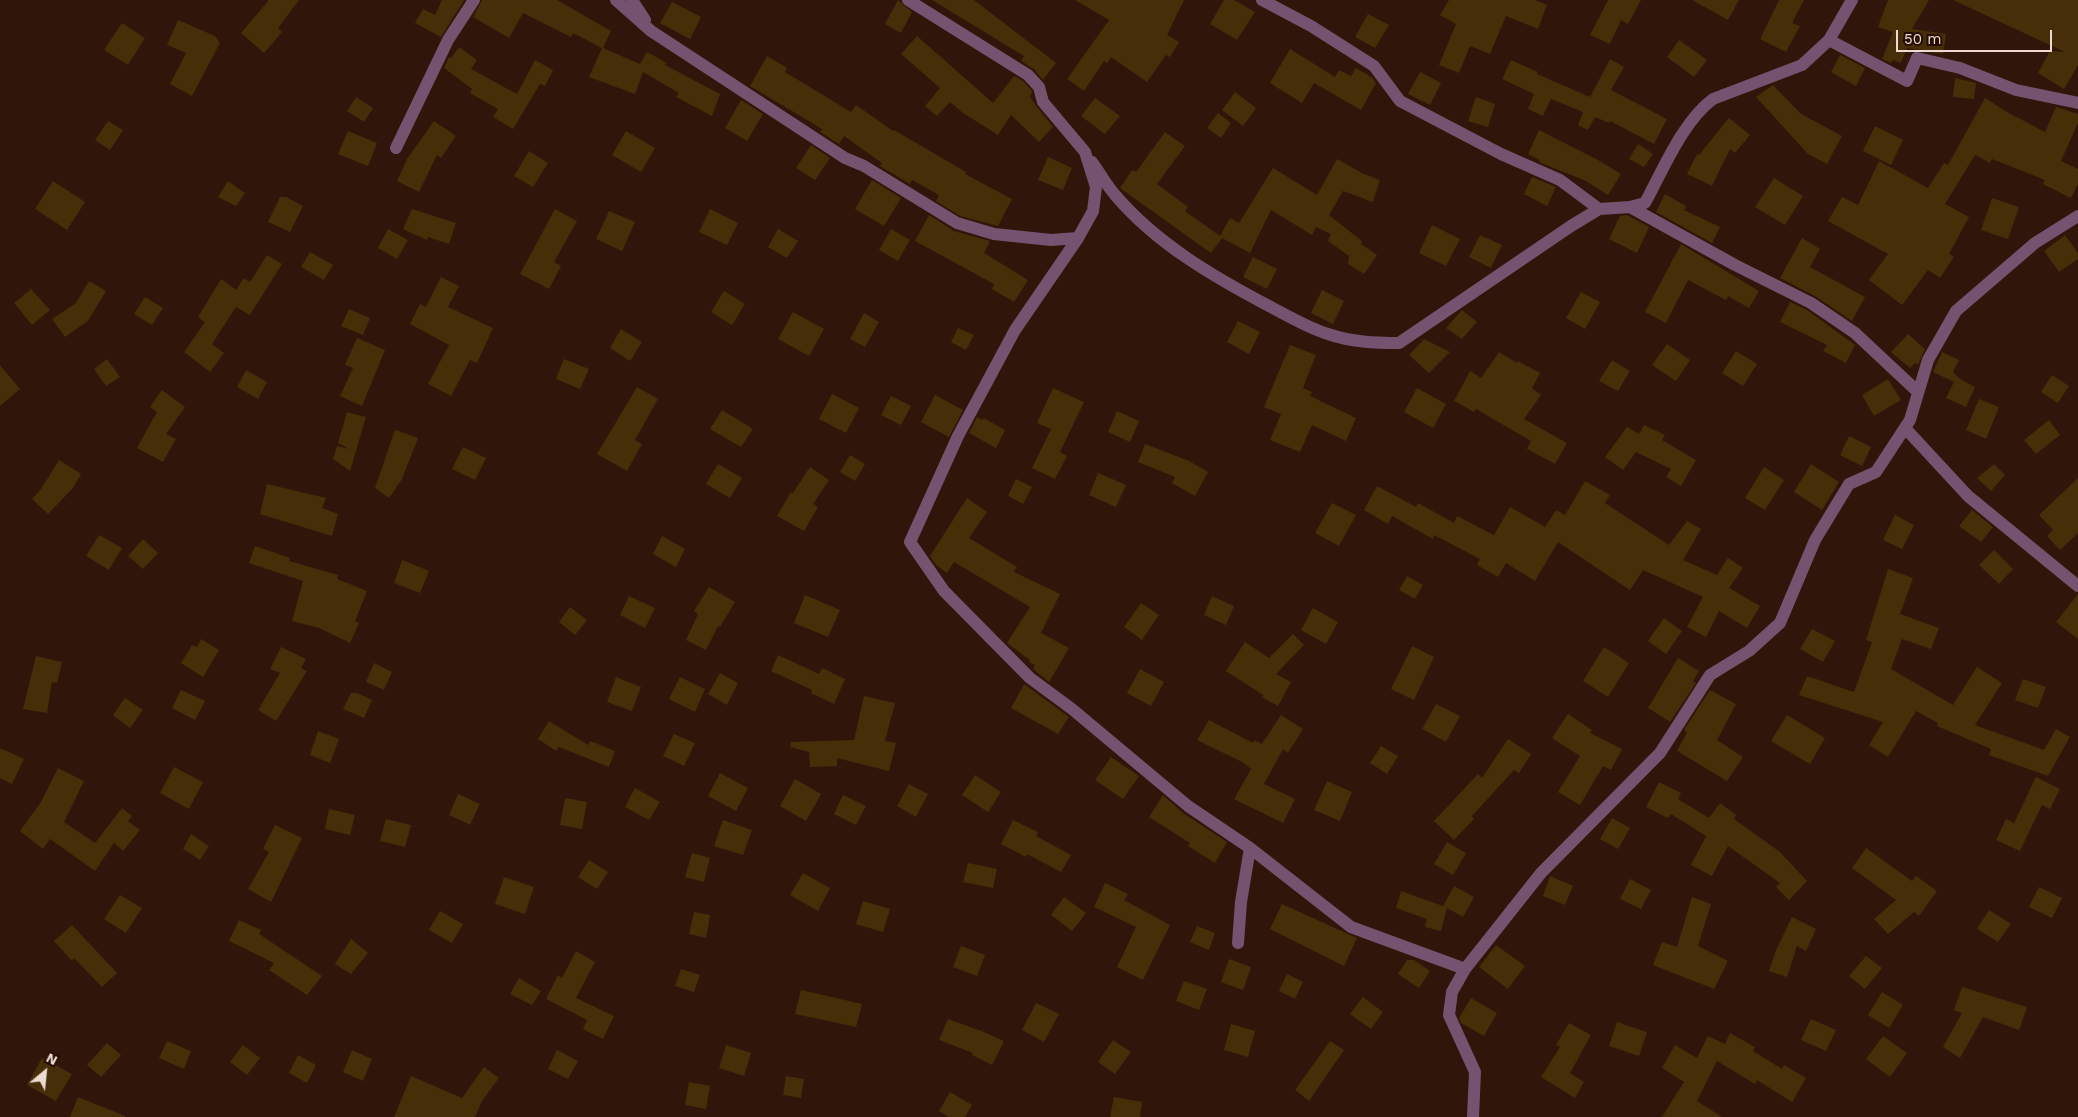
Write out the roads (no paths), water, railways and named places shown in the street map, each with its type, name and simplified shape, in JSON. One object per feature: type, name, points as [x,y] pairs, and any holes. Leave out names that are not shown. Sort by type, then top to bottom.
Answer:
[{"type":"street","points":[[396,148],[448,40],[474,0]]},
{"type":"street","points":[[616,0],[651,31],[845,158],[864,166],[957,223],[994,234],[1051,240],[1078,238]]},
{"type":"street","points":[[632,0],[651,31]]},
{"type":"street","points":[[908,0],[1028,75],[1039,87],[1043,102],[1085,152],[1116,196],[1150,230],[1188,259],[1238,290],[1327,334],[1364,342],[1399,344],[1571,226],[1599,209],[1630,207],[1645,203],[1678,144],[1702,108],[1713,99],[1802,65],[1829,40],[1846,2]]},
{"type":"street","points":[[1262,0],[1311,26],[1374,66],[1400,101],[1501,154],[1560,180],[1599,209]]},
{"type":"street","points":[[1829,40],[1907,81],[1917,58],[1960,68],[2016,90],[2078,103]]},
{"type":"street","points":[[1085,152],[1096,187],[1093,211],[1078,238],[1015,330],[958,436],[910,542],[944,591],[1030,678],[1072,709],[1188,806],[1250,848],[1351,927],[1464,969]]},
{"type":"street","points":[[1630,207],[1735,265],[1811,303],[1855,332],[1918,392]]},
{"type":"street","points":[[1473,1117],[1475,1072],[1450,1015],[1452,992],[1464,969],[1541,873],[1660,753],[1710,675],[1748,651],[1780,623],[1815,540],[1849,484],[1876,472],[1910,420],[1928,360],[1956,310],[2035,243],[2078,216]]},
{"type":"street","points":[[1905,428],[1968,496],[2078,586]]},
{"type":"street","points":[[1238,943],[1241,902],[1250,848]]}]
